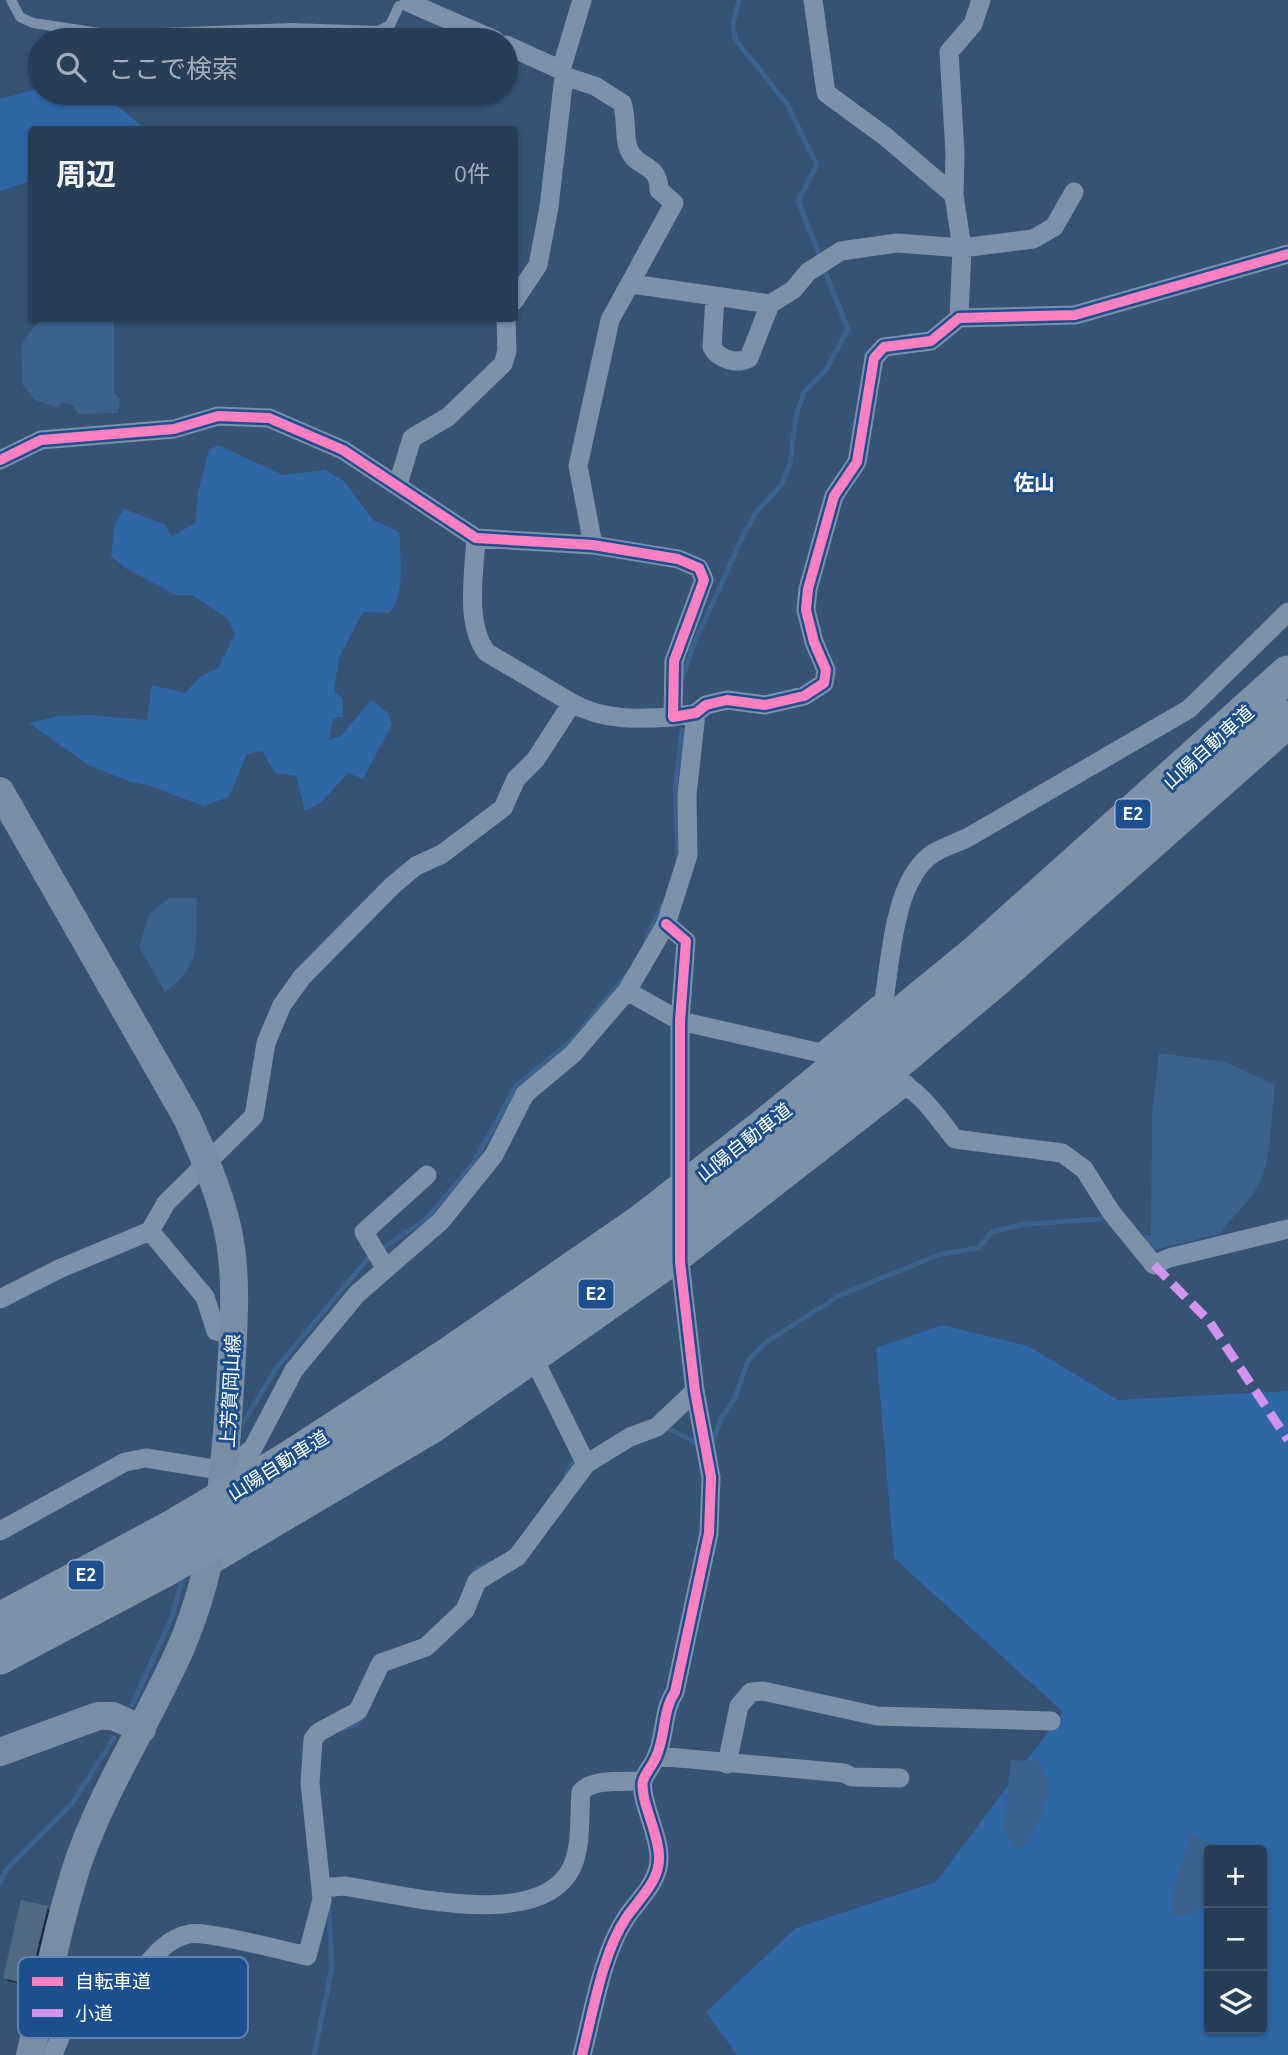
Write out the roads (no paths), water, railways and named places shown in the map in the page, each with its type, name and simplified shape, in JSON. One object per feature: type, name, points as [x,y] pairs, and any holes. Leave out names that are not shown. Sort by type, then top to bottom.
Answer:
[{"type":"highway","name":"山陽自動車道","points":[[4,1646],[164,1569],[306,1488],[477,1377],[658,1251],[786,1151],[987,965],[1288,674]]},
{"type":"highway","name":"山陽自動車道","points":[[4,1646],[173,1528],[325,1437],[641,1223],[778,1117],[987,965],[1288,719]]},
{"type":"main road","name":"上芳賀岡山線","points":[[0,791],[187,1118],[207,1164],[227,1223],[233,1280],[226,1471],[207,1568],[183,1643],[95,1819],[79,1861],[55,1957]]},
{"type":"main road","points":[[0,1752],[98,1716],[113,1716],[142,1729]]},
{"type":"street","points":[[518,295],[538,265],[549,207],[563,73],[582,0]]},
{"type":"street","points":[[813,0],[826,93],[886,137],[954,195]]},
{"type":"street","points":[[959,318],[962,248],[954,195],[955,153],[949,52],[973,24],[981,0]]},
{"type":"street","points":[[410,3],[467,28]]},
{"type":"street","points":[[518,51],[595,86],[622,103],[627,119],[628,147],[637,162],[651,168],[659,179],[659,190],[674,204],[610,320],[578,466],[593,545]]},
{"type":"street","points":[[632,284],[770,304],[793,290],[808,272],[841,251],[897,243],[962,248],[1033,239],[1054,228],[1074,192]]},
{"type":"street","points":[[476,538],[473,606],[477,639],[486,652],[591,714],[641,719],[673,717],[696,713],[706,705],[727,700],[765,705],[804,696],[824,683],[826,670],[814,642],[806,610],[808,589],[834,496],[857,462],[874,358],[884,347],[931,341],[959,318],[1075,315],[1288,254]]},
{"type":"street","points":[[715,298],[712,347],[723,358],[744,361],[750,358],[770,304]]},
{"type":"street","points":[[398,484],[412,438],[448,417],[503,364],[507,351],[506,322]]},
{"type":"street","points":[[0,460],[41,440],[174,429],[218,416],[269,418],[342,450],[398,484],[476,538],[593,545],[678,559],[699,568],[704,580],[674,660],[673,717]]},
{"type":"street","points":[[821,1053],[884,1000],[899,907],[916,871],[932,855],[967,838],[1189,709],[1288,612]]},
{"type":"street","points":[[0,1299],[59,1269],[150,1231],[166,1203],[254,1115],[266,1043],[282,1004],[302,977],[393,885],[416,866],[442,854],[503,808],[516,779],[536,759],[572,703]]},
{"type":"street","points":[[0,1531],[125,1462],[146,1458],[226,1471],[253,1448],[294,1370],[357,1294],[441,1221],[494,1155],[525,1094],[573,1054],[627,991],[666,924],[688,855],[687,796],[696,713]]},
{"type":"street","points":[[582,2055],[613,1942],[624,1920],[656,1876],[659,1859],[655,1826],[668,1702],[675,1692],[709,1533],[710,1477],[695,1391],[680,1262],[680,1021],[685,941],[666,924]]},
{"type":"street","points":[[627,991],[680,1021],[821,1053],[907,1085],[955,1139],[1062,1153],[1084,1169],[1111,1212],[1154,1265],[1241,1239],[1288,1230]]},
{"type":"street","points":[[207,1568],[437,1432],[680,1262],[907,1085]]},
{"type":"street","points":[[386,1269],[364,1232],[427,1175]]},
{"type":"street","points":[[150,1231],[205,1297],[216,1331],[233,1336]]},
{"type":"street","points":[[536,1363],[584,1460]]},
{"type":"street","points":[[155,1957],[171,1939],[192,1933],[307,1955],[322,1900],[310,1783],[313,1739],[319,1732],[358,1711],[380,1663],[422,1650],[454,1620],[477,1581],[517,1557],[584,1460],[661,1424],[695,1391]]},
{"type":"street","points":[[727,1764],[739,1706],[751,1692],[763,1691],[877,1716],[1051,1721]]},
{"type":"street","points":[[662,1757],[844,1773],[852,1777],[900,1777]]},
{"type":"street","points":[[655,1826],[649,1813],[643,1781],[662,1757]]},
{"type":"street","points":[[321,1888],[344,1885],[491,1905],[531,1900],[562,1882],[571,1870],[576,1853],[581,1792],[584,1787],[598,1783],[643,1781]]},
{"type":"street","points":[[31,2052],[45,2053],[55,2050],[60,2038]]},
{"type":"lane","points":[[11,0],[20,17],[33,23],[66,28]]},
{"type":"lane","points":[[384,28],[390,26],[399,6],[410,3]]},
{"type":"lane","points":[[269,28],[320,28]]},
{"type":"waterway","points":[[739,0],[733,24],[735,39],[787,104],[817,165],[798,201],[821,259]]},
{"type":"waterway","points":[[682,679],[694,644],[742,538],[757,511],[782,484],[790,464],[796,416],[804,392],[826,370],[848,329],[824,269]]},
{"type":"waterway","points":[[678,859],[675,791],[682,730]]},
{"type":"waterway","points":[[646,940],[664,902]]},
{"type":"waterway","points":[[383,1248],[426,1219],[473,1164],[516,1086],[570,1042],[626,976]]},
{"type":"waterway","points":[[711,1444],[722,1417],[734,1400],[748,1361],[765,1343],[840,1295],[941,1254],[978,1248],[993,1231],[1027,1224],[1101,1219]]},
{"type":"waterway","points":[[244,1421],[278,1366],[370,1256]]},
{"type":"waterway","points":[[664,1426],[702,1446]]},
{"type":"waterway","points":[[566,1476],[572,1464],[579,1460]]},
{"type":"waterway","points":[[473,1574],[478,1568],[490,1563]]},
{"type":"waterway","points":[[132,1705],[172,1617],[182,1580]]},
{"type":"waterway","points":[[343,1729],[358,1723],[363,1715]]},
{"type":"waterway","points":[[0,1882],[7,1869],[73,1802],[114,1738]]},
{"type":"waterway","points":[[314,2055],[332,1968],[329,1909]]},
{"type":"district","name":"佐山","points":[[1034,483]]}]
